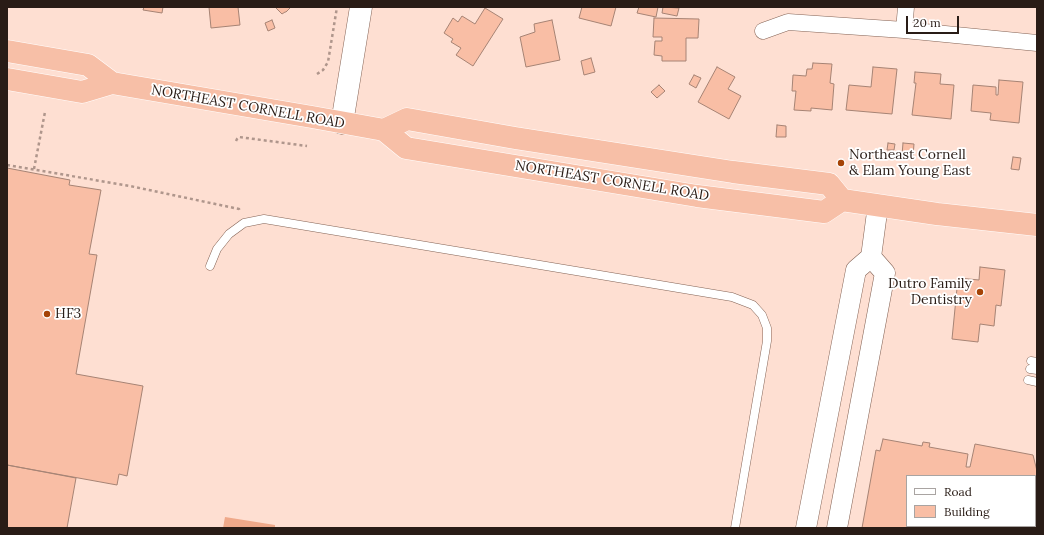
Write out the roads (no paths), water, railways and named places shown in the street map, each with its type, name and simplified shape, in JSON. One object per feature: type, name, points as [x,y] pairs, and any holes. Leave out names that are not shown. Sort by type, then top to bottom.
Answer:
[{"type":"highway","name":"NORTHEAST CORNELL ROAD","points":[[7,52],[88,65],[112,83]]},
{"type":"highway","name":"NORTHEAST CORNELL ROAD","points":[[7,79],[82,92],[112,83],[384,130],[406,148],[697,196],[824,212],[842,200],[829,184],[702,168],[407,119],[384,130]]},
{"type":"highway","points":[[842,200],[937,214],[1037,225]]},
{"type":"main road","points":[[342,123],[361,7]]},
{"type":"street","points":[[904,30],[906,7]]},
{"type":"street","points":[[763,30],[788,22],[904,30],[1037,43]]},
{"type":"street","points":[[806,528],[856,270],[871,257],[878,205]]},
{"type":"street","points":[[837,528],[885,273],[871,257]]},
{"type":"lane","points":[[210,266],[217,249],[229,234],[244,223],[264,219],[732,297],[753,305],[762,315],[767,328],[767,341],[735,528]]},
{"type":"lane","points":[[1028,380],[1037,382]]},
{"type":"place","name":"Northeast Cornell & Elam Young East","points":[[841,163]]},
{"type":"place","name":"Dutro Family Dentistry","points":[[980,292]]},
{"type":"place","name":"HF3","points":[[47,314]]}]
